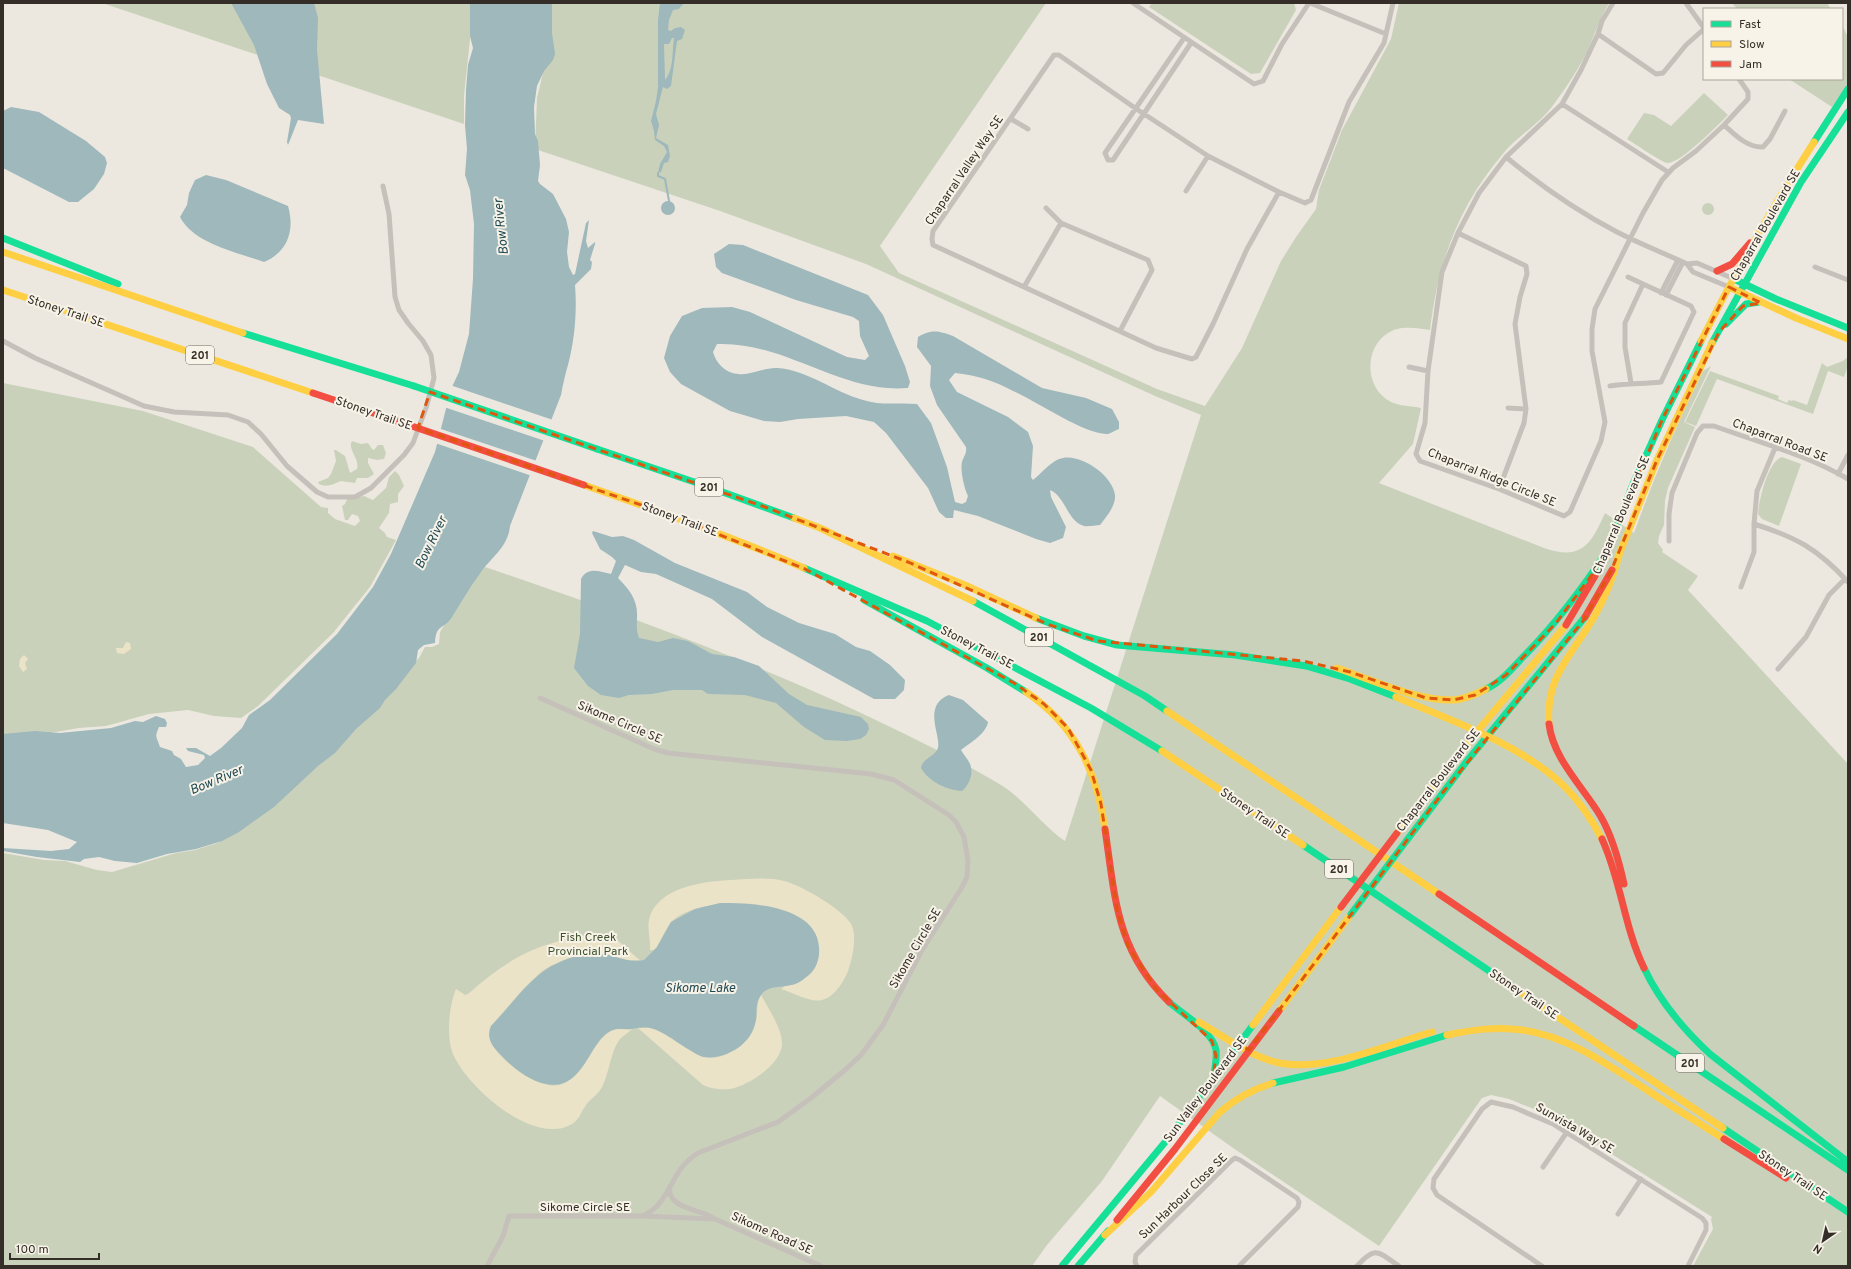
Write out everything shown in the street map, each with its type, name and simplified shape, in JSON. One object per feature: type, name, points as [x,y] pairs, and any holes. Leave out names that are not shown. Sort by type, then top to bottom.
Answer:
[{"type":"main road","name":"Chaparral Boulevard SE","points":[[1341,907],[1475,733],[1570,619],[1592,582],[1608,550],[1634,484],[1662,420],[1729,288],[1788,183],[1848,89]]},
{"type":"main road","name":"Chaparral Boulevard SE","points":[[1351,914],[1486,738],[1579,626],[1602,590],[1620,552],[1657,460],[1719,332],[1801,182],[1848,112]]},
{"type":"main road","points":[[1717,271],[1735,261],[1760,232]]},
{"type":"main road","points":[[3,238],[70,264],[167,306]]},
{"type":"main road","name":"201","points":[[3,252],[167,306],[252,336],[414,386],[706,486],[820,528],[986,608],[1145,696],[1848,1170]]},
{"type":"main road","points":[[1734,279],[1798,308],[1848,328]]},
{"type":"main road","points":[[1729,288],[1848,338]]},
{"type":"main road","name":"Stoney Trail SE","points":[[3,290],[397,421],[687,521],[806,569],[907,612],[955,635],[1092,708],[1151,744],[1848,1212]]},
{"type":"main road","points":[[1719,332],[1743,306],[1749,303],[1761,302]]},
{"type":"main road","points":[[820,528],[908,562],[1054,626],[1091,639],[1117,645],[1288,660],[1332,667],[1426,698],[1446,700],[1467,698],[1482,692],[1498,682],[1530,652],[1566,611],[1608,550]]},
{"type":"main road","points":[[1620,552],[1614,577],[1606,596],[1555,678],[1549,696],[1548,719],[1550,733],[1556,750],[1596,810],[1612,840],[1621,868],[1639,958]]},
{"type":"main road","points":[[806,569],[1014,683],[1044,704],[1068,728],[1085,757],[1097,785],[1108,840],[1114,897],[1127,942],[1137,962],[1152,985],[1206,1034],[1213,1044],[1217,1059],[1213,1078]]},
{"type":"main road","points":[[1261,658],[1305,666],[1339,675],[1382,692],[1486,738],[1547,772],[1568,790],[1587,813],[1598,830],[1610,858],[1639,958],[1646,975],[1661,1001],[1678,1024],[1694,1040],[1848,1162]]},
{"type":"main road","name":"Sun Valley Boulevard SE","points":[[1062,1266],[1127,1190],[1239,1044],[1341,907]]},
{"type":"main road","name":"Sun Valley Boulevard SE","points":[[1078,1266],[1175,1149],[1351,914]]},
{"type":"main road","points":[[1180,1012],[1249,1050],[1277,1062],[1310,1064],[1335,1060],[1441,1030],[1465,1027],[1501,1028],[1543,1036],[1588,1053],[1848,1216]]},
{"type":"main road","points":[[1105,1235],[1137,1206],[1220,1112],[1231,1101],[1245,1092],[1267,1084],[1344,1068],[1441,1036],[1501,1028]]},
{"type":"street","points":[[1133,3],[1254,84],[1263,81],[1282,44],[1309,3],[1386,34],[1393,3]]},
{"type":"street","name":"Chaparral Ridge Circle SE","points":[[1613,3],[1602,21],[1598,34],[1562,104],[1506,157],[1479,193],[1458,233],[1442,272],[1428,371],[1425,424],[1416,454],[1420,461],[1564,516],[1570,512],[1601,441],[1605,422],[1592,351],[1592,329],[1595,309],[1659,184],[1668,172],[1696,151],[1724,125],[1748,99],[1748,92],[1740,80]]},
{"type":"street","points":[[1686,3],[1703,28]]},
{"type":"street","points":[[1598,34],[1656,74],[1663,73],[1686,45],[1703,30]]},
{"type":"street","name":"Chaparral Valley Way SE","points":[[1279,192],[1246,248],[1213,324],[1196,357],[1187,358],[1156,348],[933,245],[932,239],[933,231],[1054,55],[1059,55],[1135,108],[1208,156],[1279,192],[1305,203],[1309,202],[1350,102],[1379,53],[1386,34]]},
{"type":"street","points":[[1184,38],[1105,153],[1108,160],[1114,160],[1191,43]]},
{"type":"street","points":[[1562,104],[1668,172]]},
{"type":"street","points":[[1724,125],[1748,144],[1763,148],[1770,139],[1785,111]]},
{"type":"street","points":[[1011,119],[1028,129]]},
{"type":"street","points":[[1186,191],[1208,156]]},
{"type":"street","points":[[1506,157],[1564,201],[1630,239],[1683,262],[1697,263],[1734,279]]},
{"type":"street","points":[[3,341],[35,358],[144,406],[174,412],[228,415],[248,422],[261,434],[287,466],[317,492],[328,497],[355,497],[371,488],[404,455],[413,443],[426,408],[434,378],[431,355],[424,341],[408,323],[394,296],[390,214],[383,186]]},
{"type":"street","points":[[1046,208],[1061,223],[1148,260],[1152,270],[1120,331]]},
{"type":"street","points":[[1024,287],[1061,223]]},
{"type":"street","points":[[1458,233],[1526,266],[1527,274],[1520,297],[1515,324],[1526,409],[1524,423],[1499,490]]},
{"type":"street","points":[[1683,262],[1693,272],[1729,288]]},
{"type":"street","points":[[1661,293],[1683,262]]},
{"type":"street","points":[[1666,295],[1683,262]]},
{"type":"street","points":[[1815,267],[1848,280]]},
{"type":"street","points":[[1610,386],[1630,382],[1644,384],[1661,382],[1694,312],[1691,306],[1628,277]]},
{"type":"street","points":[[1630,382],[1625,347],[1625,323],[1643,284]]},
{"type":"street","points":[[1408,367],[1428,371]]},
{"type":"street","points":[[1508,408],[1526,409]]},
{"type":"street","name":"Chaparral Road SE","points":[[1669,541],[1669,514],[1672,493],[1697,433],[1703,426],[1714,426],[1776,448],[1848,479]]},
{"type":"street","points":[[1741,587],[1754,552],[1754,524],[1757,491],[1776,448]]},
{"type":"street","points":[[1838,474],[1848,455]]},
{"type":"street","points":[[1754,524],[1789,536],[1809,546],[1831,563],[1847,580],[1828,595],[1806,637],[1778,669]]},
{"type":"street","name":"Sikome Circle SE","points":[[487,1266],[503,1236],[509,1216],[643,1216],[658,1205],[684,1163],[690,1158],[698,1153],[778,1122],[833,1081],[861,1055],[883,1025],[921,952],[967,877],[968,861],[964,837],[956,822],[949,815],[902,784],[885,777],[798,766],[668,753],[540,698]]},
{"type":"street","name":"Sunvista Way SE","points":[[1542,1266],[1437,1196],[1433,1188],[1433,1182],[1482,1108],[1491,1102],[1527,1112],[1567,1132],[1704,1220],[1706,1230],[1688,1266]]},
{"type":"street","points":[[1543,1167],[1567,1132]]},
{"type":"street","name":"Sun Harbour Close SE","points":[[1137,1266],[1135,1260],[1136,1256],[1235,1158],[1297,1198],[1299,1202],[1298,1207],[1239,1266]]},
{"type":"street","points":[[1618,1214],[1641,1179]]},
{"type":"street","name":"Sikome Road SE","points":[[671,1183],[670,1194],[677,1204],[700,1211],[821,1266]]},
{"type":"street","name":"Sikome Road SE","points":[[643,1216],[715,1219]]},
{"type":"street","points":[[1357,1266],[1367,1255],[1375,1252],[1381,1254],[1399,1266]]},
{"type":"highlighted area","points":[[1729,287],[1761,303],[1743,306],[1719,332],[1657,460],[1611,571],[1583,621],[1444,791],[1249,1050],[1239,1044],[1213,1078],[1216,1056],[1212,1041],[1156,989],[1128,946],[1117,909],[1101,804],[1091,770],[1068,728],[1044,704],[1014,683],[805,569],[673,516],[418,428],[430,392],[765,507],[908,562],[1047,624],[1098,641],[1303,661],[1350,672],[1426,698],[1453,700],[1475,695],[1506,675],[1556,623],[1591,576],[1608,550],[1662,420]]},
{"type":"green space","points":[[102,3],[471,3],[472,20],[464,96],[464,124]]},
{"type":"green space","name":"Fish Creek Provincial Park","points":[[551,3],[1046,3],[880,246],[899,273],[1157,389],[1205,406],[1242,348],[1281,261],[1316,209],[1319,190],[1342,130],[1391,39],[1399,3],[1609,3],[1600,20],[1588,50],[1559,98],[1542,118],[1508,148],[1473,195],[1452,237],[1438,282],[1430,330],[1403,328],[1393,330],[1380,340],[1375,348],[1371,358],[1370,368],[1372,378],[1382,396],[1394,403],[1421,408],[1413,444],[1379,483],[1557,552],[1576,551],[1584,547],[1595,533],[1605,513],[1634,533],[1666,451],[1684,411],[1703,371],[1711,366],[1684,422],[1695,427],[1668,488],[1665,501],[1664,525],[1659,536],[1658,543],[1663,550],[1662,552],[1698,576],[1688,590],[1848,764],[1848,1266],[1693,1266],[1713,1229],[1712,1217],[1551,1116],[1509,1099],[1491,1095],[1482,1098],[1379,1246],[1233,1148],[1160,1096],[1102,1181],[1047,1245],[1032,1266],[3,1266],[3,853],[44,860],[65,861],[97,870],[112,872],[176,853],[195,850],[217,843],[248,825],[419,658],[425,647],[432,647],[439,644],[440,632],[468,586],[485,567],[593,604],[699,644],[856,710],[943,753],[1001,785],[1018,798],[1049,828],[1065,841],[1201,415],[1155,396],[866,264],[720,211],[535,149],[537,98],[549,47]]},
{"type":"green space","points":[[1152,3],[1294,3],[1296,10],[1260,73],[1251,74],[1149,7]]},
{"type":"green space","points":[[1732,3],[1827,3],[1830,8],[1736,8]]},
{"type":"green space","points":[[1843,27],[1848,37],[1848,83],[1832,107],[1791,80],[1843,80]]},
{"type":"green space","points":[[1704,93],[1728,115],[1682,157],[1668,163],[1627,139],[1644,113],[1654,115],[1671,126]]},
{"type":"green space","points":[[1706,203],[1710,203],[1714,209],[1710,215],[1706,215],[1702,211],[1702,207]]},
{"type":"green space","points":[[1848,357],[1848,366],[1844,377],[1828,371],[1813,414],[1717,379],[1696,426],[1685,422],[1710,371],[1779,396],[1778,399],[1787,403],[1789,400],[1793,400],[1807,405],[1822,363],[1827,367],[1843,361]]},
{"type":"green space","points":[[3,383],[143,411],[253,447],[321,507],[328,508],[328,513],[335,519],[355,526],[360,521],[358,516],[352,514],[348,520],[345,520],[342,506],[345,504],[347,499],[364,496],[373,500],[386,488],[389,477],[395,471],[399,475],[404,486],[398,494],[398,502],[390,504],[389,513],[379,528],[387,537],[396,540],[370,587],[333,633],[258,706],[241,718],[214,716],[188,710],[149,714],[106,726],[79,728],[3,741]]},
{"type":"green space","points":[[352,441],[361,444],[368,443],[374,450],[378,445],[383,445],[386,453],[384,459],[377,460],[368,458],[368,463],[374,474],[368,478],[357,478],[355,483],[341,481],[327,486],[319,484],[318,482],[328,478],[331,474],[336,461],[334,450],[345,456],[350,473],[357,469],[357,462],[351,447]]},
{"type":"green space","points":[[1782,457],[1801,464],[1779,526],[1762,519],[1758,514],[1765,482],[1772,466]]},
{"type":"sand","points":[[126,642],[130,643],[131,649],[124,654],[117,653],[116,648],[123,648]]},
{"type":"sand","points":[[24,655],[28,659],[25,663],[27,669],[23,672],[19,666],[20,659]]},
{"type":"sand","points":[[772,879],[792,883],[832,906],[848,920],[852,926],[854,943],[850,966],[841,985],[830,996],[817,1001],[807,999],[781,989],[785,986],[796,984],[812,972],[803,921],[790,913],[775,908],[738,903],[718,904],[685,913],[672,921],[657,947],[654,950],[650,950],[648,928],[653,909],[661,900],[671,893],[696,884]]},
{"type":"sand","points":[[593,934],[601,934],[614,938],[640,960],[625,960],[606,954],[552,965],[542,971],[524,988],[491,1026],[489,1034],[491,1042],[498,1053],[506,1061],[519,1072],[536,1081],[552,1085],[559,1085],[571,1079],[581,1069],[598,1043],[606,1034],[616,1030],[632,1029],[620,1039],[617,1044],[602,1087],[586,1105],[580,1116],[572,1124],[557,1129],[539,1127],[521,1121],[487,1097],[472,1082],[461,1067],[453,1054],[449,1030],[450,1013],[454,996],[456,989],[465,995],[468,994],[497,970],[511,961],[540,947]]},
{"type":"sand","points":[[761,995],[778,1026],[782,1039],[780,1053],[769,1067],[754,1079],[730,1089],[719,1089],[703,1085],[638,1028],[651,1028],[663,1033],[695,1053],[705,1057],[716,1058],[727,1053],[746,1037],[754,1027],[758,1003]]},
{"type":"water","points":[[231,3],[314,3],[318,18],[317,50],[324,124],[298,120],[288,145],[290,115],[279,108],[267,84],[254,45]]},
{"type":"water","name":"Bow River","points":[[470,3],[552,3],[552,33],[555,54],[553,60],[544,71],[537,86],[534,107],[535,134],[538,141],[540,165],[538,181],[553,194],[566,219],[569,232],[567,252],[569,267],[573,275],[575,274],[586,223],[589,220],[586,241],[588,248],[595,242],[590,260],[592,262],[591,269],[575,285],[576,315],[574,335],[561,395],[510,526],[506,541],[475,580],[449,621],[439,629],[435,643],[424,645],[418,650],[416,663],[380,708],[356,729],[335,753],[318,766],[274,807],[239,832],[222,841],[196,849],[167,854],[137,863],[115,861],[99,857],[84,859],[80,862],[3,851],[3,848],[51,851],[69,849],[77,842],[48,830],[3,823],[3,734],[35,731],[60,733],[111,728],[135,721],[143,722],[156,716],[165,719],[167,723],[166,727],[159,727],[157,733],[156,737],[160,747],[172,751],[174,755],[181,759],[186,767],[198,765],[205,758],[204,755],[188,751],[186,748],[196,748],[210,756],[221,748],[242,728],[249,715],[270,700],[337,634],[373,587],[391,554],[435,452],[451,389],[459,372],[469,334],[473,279],[474,224],[470,190],[465,175],[467,149],[465,125],[466,90],[468,65],[473,48],[470,36]]},
{"type":"water","points":[[660,3],[684,3],[679,9],[673,10],[669,20],[668,30],[671,31],[675,28],[681,27],[685,30],[682,39],[677,41],[671,86],[667,89],[663,87],[656,114],[659,125],[656,138],[668,145],[670,156],[668,162],[664,163],[661,172],[658,173],[660,164],[667,152],[664,146],[655,140],[651,121],[658,87],[658,20]],"holes":[[[672,38],[674,38],[670,71],[665,80],[664,44],[669,44]]]},
{"type":"water","points":[[11,107],[39,112],[86,141],[105,157],[107,163],[104,174],[94,189],[78,202],[69,202],[3,168],[3,111]]},
{"type":"water","points":[[206,175],[226,180],[288,206],[291,223],[290,232],[288,239],[279,252],[264,262],[217,246],[195,234],[187,226],[180,217],[187,205],[189,193],[195,180]]},
{"type":"water","points":[[668,201],[673,203],[675,208],[673,213],[668,215],[663,213],[661,208],[663,203]]},
{"type":"water","points":[[729,244],[743,245],[868,295],[883,315],[905,366],[910,382],[908,388],[883,388],[836,376],[766,350],[742,345],[717,344],[713,352],[716,360],[725,370],[733,373],[747,374],[777,368],[810,377],[842,392],[870,402],[917,404],[931,423],[947,467],[955,502],[962,504],[966,502],[968,496],[962,470],[962,462],[966,453],[966,447],[937,405],[930,386],[931,366],[917,347],[918,337],[927,333],[939,332],[953,336],[1042,388],[1086,398],[1112,409],[1119,422],[1119,429],[1108,434],[1099,433],[1074,424],[992,381],[970,375],[955,373],[949,380],[957,392],[1008,417],[1028,432],[1033,446],[1031,477],[1033,480],[1052,463],[1067,457],[1075,458],[1093,466],[1108,480],[1113,487],[1115,499],[1108,515],[1100,525],[1084,526],[1074,519],[1060,498],[1050,490],[1051,497],[1066,527],[1063,538],[1050,543],[978,516],[954,510],[953,518],[946,518],[939,512],[928,488],[886,433],[874,422],[846,416],[798,419],[780,422],[764,421],[730,411],[681,384],[670,372],[664,358],[670,336],[682,316],[702,308],[732,307],[750,312],[847,357],[865,360],[869,356],[860,336],[859,321],[853,317],[796,300],[722,273],[716,267],[714,254]]},
{"type":"water","points":[[593,531],[612,537],[623,536],[634,540],[675,563],[747,592],[767,607],[799,623],[835,634],[856,647],[870,651],[890,665],[905,680],[904,690],[895,699],[874,699],[762,637],[712,599],[656,574],[641,572],[625,565],[618,578],[632,595],[636,605],[637,630],[639,638],[658,642],[673,638],[688,641],[712,654],[734,657],[759,666],[789,694],[807,705],[861,717],[868,724],[869,729],[866,735],[860,739],[847,741],[825,740],[804,727],[776,703],[745,695],[708,694],[702,690],[673,690],[652,694],[629,695],[619,698],[601,695],[588,686],[574,668],[580,634],[581,579],[587,572],[591,571],[611,574],[616,561],[600,549],[592,533]]},
{"type":"water","points":[[949,695],[963,700],[988,722],[981,734],[961,750],[971,768],[969,782],[962,791],[950,789],[939,784],[924,773],[921,768],[924,762],[937,750],[938,739],[934,715],[940,700]]},
{"type":"water","name":"Sikome Lake","points":[[720,903],[764,906],[780,909],[794,915],[806,922],[815,933],[819,947],[817,962],[809,975],[796,984],[771,988],[761,995],[757,1005],[756,1020],[752,1032],[748,1039],[735,1050],[719,1056],[703,1057],[669,1037],[650,1028],[616,1029],[607,1033],[599,1041],[579,1072],[570,1080],[560,1084],[546,1084],[527,1077],[516,1069],[498,1052],[491,1042],[489,1035],[491,1026],[525,988],[549,968],[563,960],[599,954],[605,954],[632,961],[644,960],[657,947],[671,922],[695,909]]},
{"type":"pier","points":[[450,385],[553,420],[545,441],[444,407]]},
{"type":"pier","points":[[438,428],[537,461],[532,476],[435,443]]},
{"type":"waterway","points":[[658,173],[658,176],[665,179],[669,201]]},
{"type":"traffic: fast","points":[[1814,142],[1848,89]]},
{"type":"traffic: fast","points":[[1712,343],[1801,182],[1848,112]]},
{"type":"traffic: fast","points":[[3,238],[118,284]]},
{"type":"traffic: fast","points":[[1734,279],[1776,299],[1848,328]]},
{"type":"traffic: fast","points":[[1726,324],[1746,304],[1759,302]]},
{"type":"traffic: fast","points":[[243,333],[414,386]]},
{"type":"traffic: fast","points":[[1606,554],[1633,484],[1662,420],[1701,341]]},
{"type":"traffic: fast","points":[[414,386],[597,449]]},
{"type":"traffic: fast","points":[[597,449],[794,518]]},
{"type":"traffic: fast","points":[[1486,689],[1497,683],[1506,675],[1547,632],[1588,579],[1608,550]]},
{"type":"traffic: fast","points":[[804,568],[927,621],[1091,708],[1162,751]]},
{"type":"traffic: fast","points":[[864,600],[987,668],[1026,692]]},
{"type":"traffic: fast","points":[[973,601],[1145,696],[1167,711]]},
{"type":"traffic: fast","points":[[1407,840],[1467,761],[1585,617]]},
{"type":"traffic: fast","points":[[1036,618],[1084,636],[1117,645],[1235,655],[1306,666],[1350,679],[1396,697]]},
{"type":"traffic: fast","points":[[1351,914],[1407,840]]},
{"type":"traffic: fast","points":[[1303,845],[1516,989]]},
{"type":"traffic: fast","points":[[1644,968],[1657,992],[1681,1025],[1710,1054],[1848,1162]]},
{"type":"traffic: fast","points":[[1169,1002],[1196,1023],[1214,1043],[1216,1057],[1213,1078]]},
{"type":"traffic: fast","points":[[1062,1266],[1166,1141],[1253,1025]]},
{"type":"traffic: fast","points":[[1634,1026],[1848,1170]]},
{"type":"traffic: fast","points":[[1273,1083],[1344,1067],[1447,1035]]},
{"type":"traffic: fast","points":[[1723,1128],[1848,1212]]},
{"type":"traffic: fast","points":[[1078,1266],[1108,1231]]},
{"type":"traffic: slow","points":[[1701,341],[1755,240],[1814,142]]},
{"type":"traffic: slow","points":[[3,252],[243,333]]},
{"type":"traffic: slow","points":[[1729,287],[1796,318],[1848,339]]},
{"type":"traffic: slow","points":[[3,290],[313,393]]},
{"type":"traffic: slow","points":[[1618,557],[1657,460],[1712,343]]},
{"type":"traffic: slow","points":[[584,485],[722,535],[804,568]]},
{"type":"traffic: slow","points":[[794,518],[820,528],[973,601]]},
{"type":"traffic: slow","points":[[1549,724],[1551,693],[1556,680],[1569,655],[1594,617],[1609,585],[1620,552]]},
{"type":"traffic: slow","points":[[893,556],[965,585],[1036,618]]},
{"type":"traffic: slow","points":[[1397,833],[1465,746],[1566,625]]},
{"type":"traffic: slow","points":[[1337,668],[1423,697],[1452,700],[1461,699],[1486,689]]},
{"type":"traffic: slow","points":[[1026,692],[1058,719],[1081,751],[1096,788],[1105,829]]},
{"type":"traffic: slow","points":[[1396,697],[1485,735],[1528,758],[1565,787],[1576,799],[1602,839]]},
{"type":"traffic: slow","points":[[1167,711],[1439,894]]},
{"type":"traffic: slow","points":[[1162,751],[1303,845]]},
{"type":"traffic: slow","points":[[1253,1025],[1341,907]]},
{"type":"traffic: slow","points":[[1279,1011],[1351,914]]},
{"type":"traffic: slow","points":[[1516,989],[1723,1128]]},
{"type":"traffic: slow","points":[[1199,1022],[1255,1055],[1275,1062],[1294,1065],[1313,1064],[1354,1056],[1432,1032]]},
{"type":"traffic: slow","points":[[1447,1035],[1475,1030],[1503,1028],[1539,1033],[1556,1039],[1605,1063],[1724,1139]]},
{"type":"traffic: slow","points":[[1105,1235],[1151,1192],[1220,1112],[1245,1094],[1273,1083]]},
{"type":"traffic: jam","points":[[1717,271],[1732,264],[1750,243]]},
{"type":"traffic: jam","points":[[313,393],[397,421]]},
{"type":"traffic: jam","points":[[397,421],[584,485]]},
{"type":"traffic: jam","points":[[1585,617],[1612,570]]},
{"type":"traffic: jam","points":[[1566,625],[1595,576]]},
{"type":"traffic: jam","points":[[1549,724],[1556,749],[1570,773],[1601,817],[1609,833],[1624,884]]},
{"type":"traffic: jam","points":[[1105,829],[1116,900],[1128,943],[1138,963],[1151,983],[1169,1002]]},
{"type":"traffic: jam","points":[[1341,907],[1397,833]]},
{"type":"traffic: jam","points":[[1602,839],[1614,871],[1637,952],[1644,968]]},
{"type":"traffic: jam","points":[[1439,894],[1634,1026]]},
{"type":"traffic: jam","points":[[1117,1220],[1175,1149],[1279,1011]]},
{"type":"traffic: jam","points":[[1724,1139],[1786,1178]]}]
